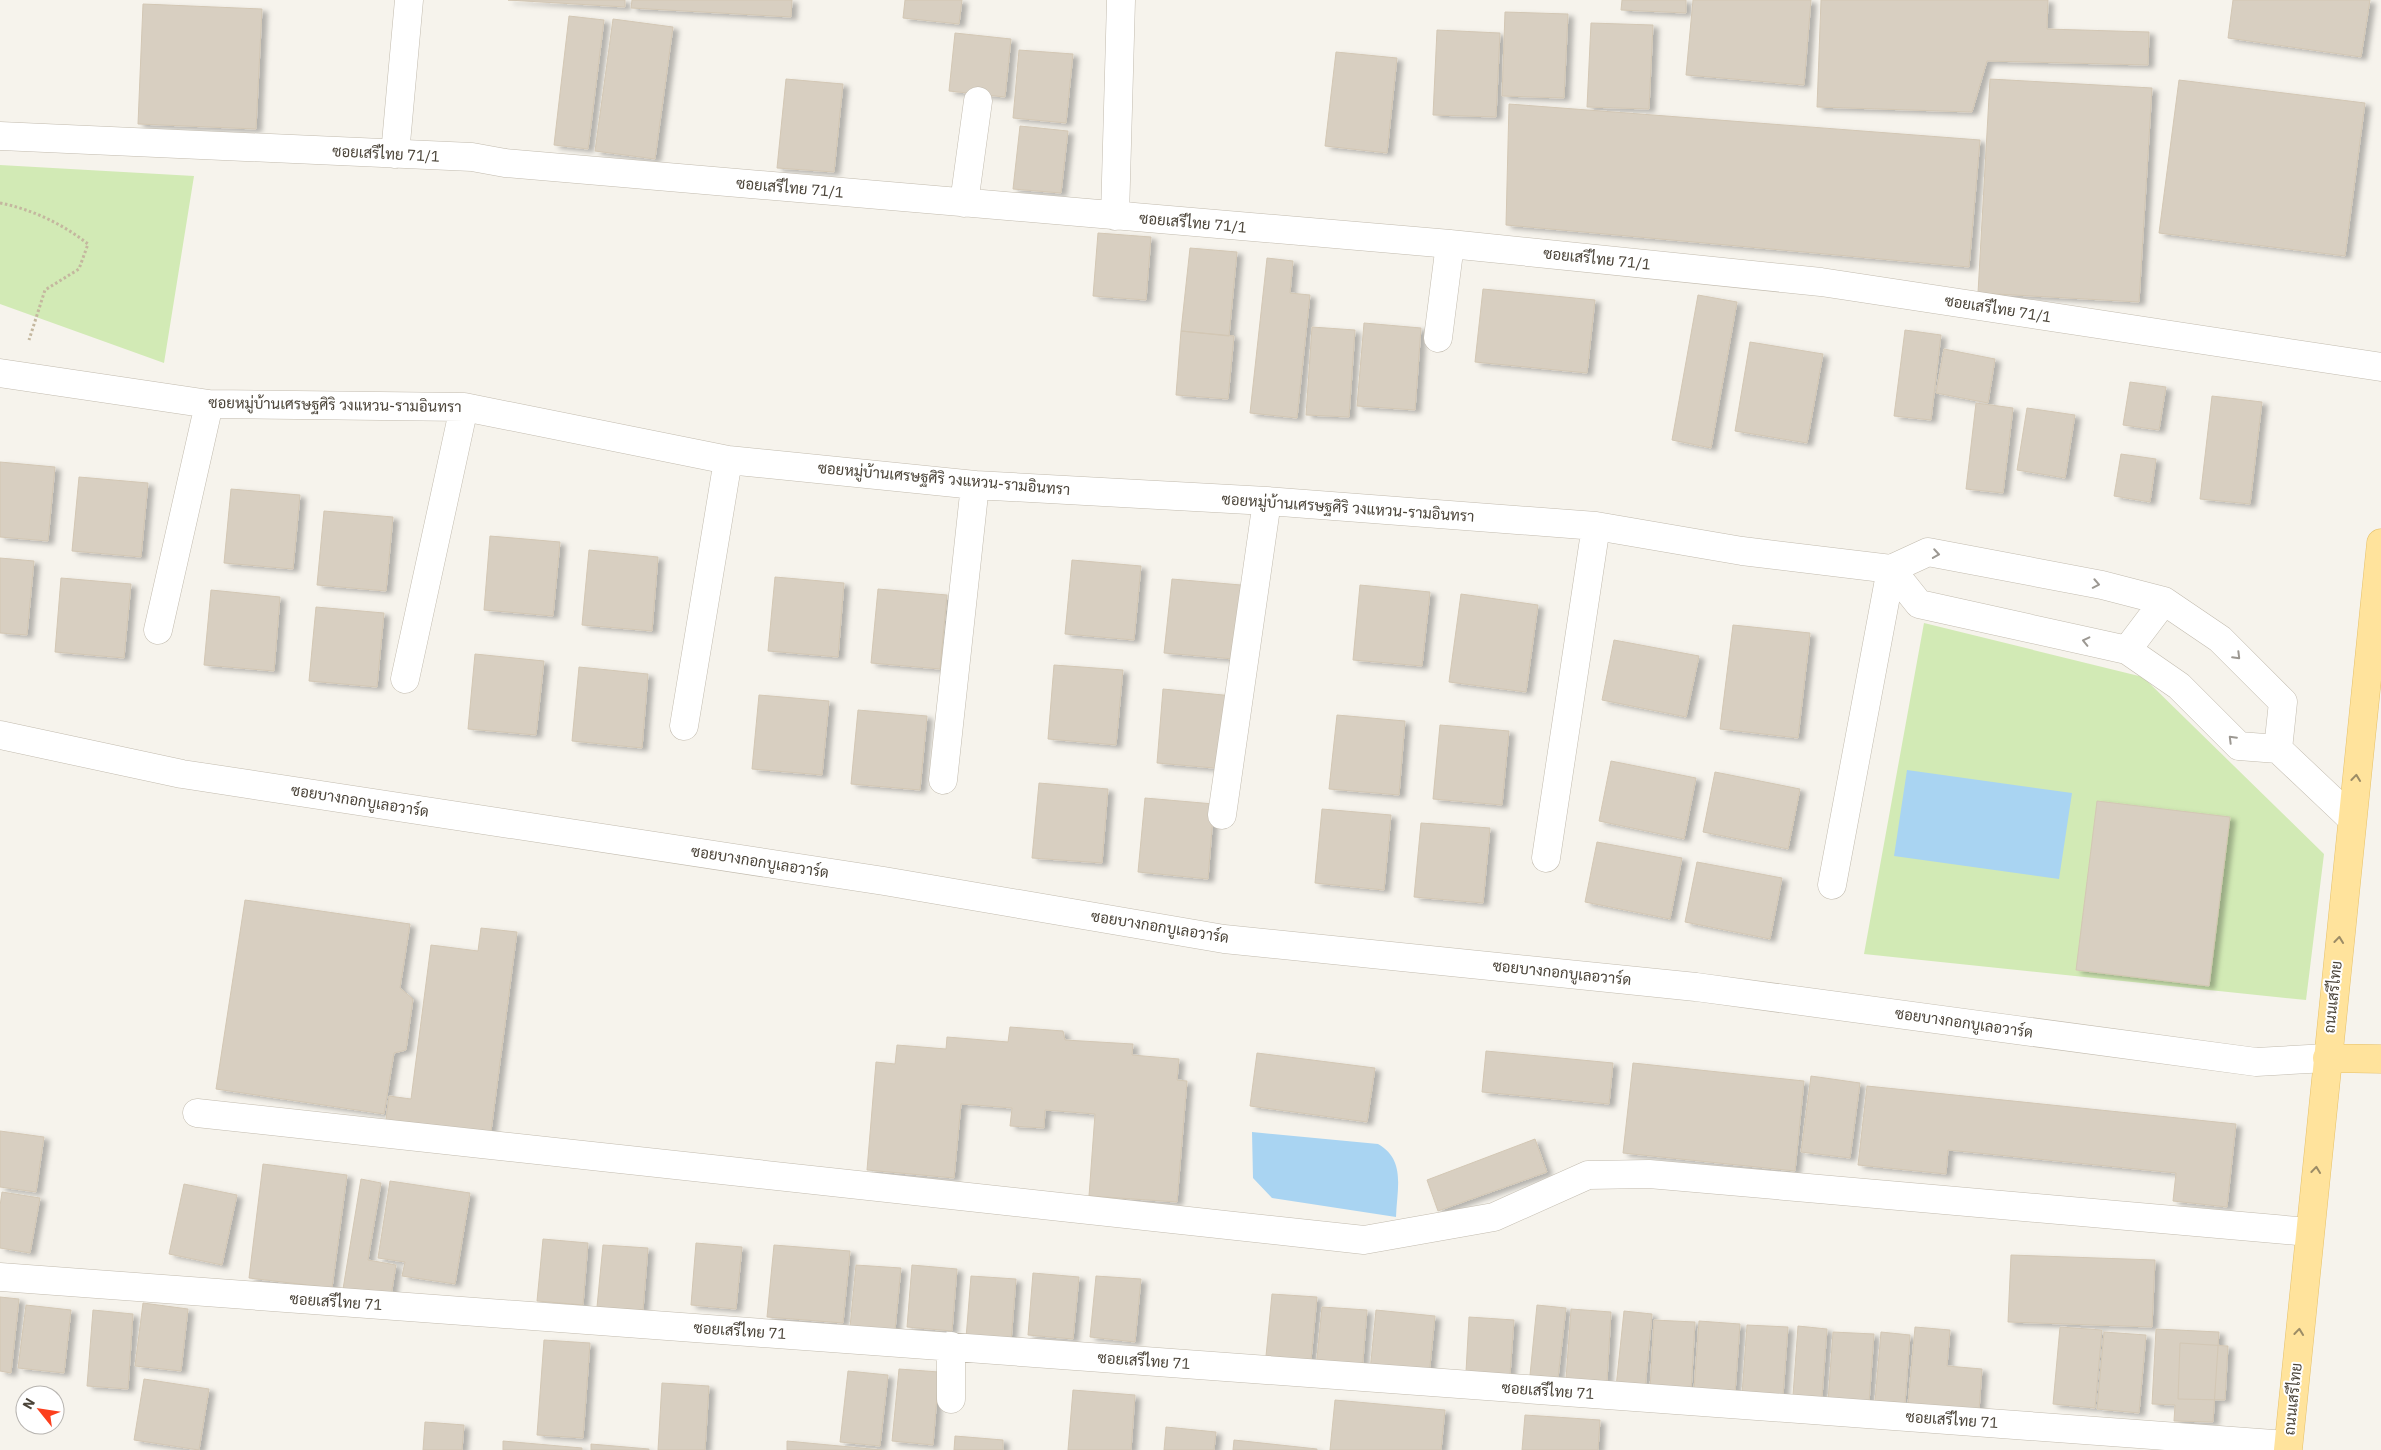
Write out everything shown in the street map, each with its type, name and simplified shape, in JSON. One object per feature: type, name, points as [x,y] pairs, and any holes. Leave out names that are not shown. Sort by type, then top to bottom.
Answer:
[{"type":"main road","name":"ถนนเสรีไทย","points":[[2288,1448],[2351,818],[2381,543]]},
{"type":"main road","points":[[2327,1058],[2381,1059]]},
{"type":"street","points":[[395,154],[409,0]]},
{"type":"street","points":[[1115,216],[1121,0]]},
{"type":"street","points":[[964,203],[978,101]]},
{"type":"street","name":"ซอยเสรีไทย 71/1","points":[[0,136],[472,157],[505,163],[1450,244],[1820,282],[2381,367]]},
{"type":"street","points":[[1438,338],[1450,244]]},
{"type":"street","name":"ซอยหมู่บ้านเศรษฐศิริ วงแหวน-รามอินทรา","points":[[9,374],[209,404],[464,407],[728,460],[976,485],[1267,501],[1596,526],[1742,551],[1891,569]]},
{"type":"street","points":[[158,630],[209,404]]},
{"type":"street","points":[[405,679],[464,407]]},
{"type":"street","points":[[684,726],[728,460]]},
{"type":"street","points":[[943,780],[976,485]]},
{"type":"street","points":[[1222,815],[1267,501]]},
{"type":"street","points":[[1546,858],[1596,526]]},
{"type":"street","points":[[1891,569],[1928,552],[2102,585],[2164,601],[2220,639],[2283,702],[2278,749]]},
{"type":"street","points":[[1891,569],[1919,604],[2126,650],[2178,686],[2239,746],[2278,749],[2351,818]]},
{"type":"street","points":[[1832,885],[1891,569]]},
{"type":"street","points":[[2126,650],[2164,601]]},
{"type":"street","name":"ซอยบางกอกบูเลอวาร์ด","points":[[0,735],[182,774],[884,881],[1224,939],[1696,987],[2256,1062],[2327,1058]]},
{"type":"street","points":[[197,1113],[1364,1240],[1494,1217],[1588,1175],[1649,1174],[2309,1232]]},
{"type":"street","name":"ซอยเสรีไทย 71","points":[[0,1277],[951,1346],[2288,1448]]},
{"type":"street","points":[[951,1346],[951,1399]]},
{"type":"path","points":[[0,202],[71,230],[88,244],[79,269],[45,290],[9,374]]},
{"type":"green space","points":[[0,165],[194,176],[164,363],[0,304]]},
{"type":"green space","points":[[1924,623],[2143,677],[2324,854],[2306,1000],[1864,954]]},
{"type":"water","points":[[1907,770],[2072,793],[2059,879],[1894,856]]},
{"type":"water","points":[[1252,1132],[1378,1144],[1393,1158],[1396,1166],[1398,1185],[1396,1217],[1272,1198],[1253,1178]]},
{"type":"building","points":[[508,0],[625,0],[625,7]]},
{"type":"building","points":[[632,0],[792,0],[791,17],[631,8]]},
{"type":"building","points":[[905,0],[962,0],[959,24],[903,18]]},
{"type":"building","points":[[1622,0],[1686,0],[1686,13],[1621,10]]},
{"type":"building","points":[[1693,0],[1811,0],[1804,85],[1686,75]]},
{"type":"building","points":[[1821,0],[2048,0],[2047,29],[2149,32],[2148,65],[1987,61],[1972,112],[1817,107]]},
{"type":"building","points":[[2233,0],[2370,0],[2361,57],[2228,38]]},
{"type":"building","points":[[143,4],[262,9],[256,129],[138,124]]},
{"type":"building","points":[[1505,12],[1568,14],[1564,98],[1502,96]]},
{"type":"building","points":[[569,16],[604,20],[588,149],[554,145]]},
{"type":"building","points":[[613,19],[673,27],[655,159],[595,151]]},
{"type":"building","points":[[1591,23],[1653,25],[1649,109],[1587,107]]},
{"type":"building","points":[[1437,30],[1500,33],[1496,117],[1433,115]]},
{"type":"building","points":[[955,33],[1011,39],[1005,97],[949,91]]},
{"type":"building","points":[[1019,50],[1073,54],[1066,123],[1013,118]]},
{"type":"building","points":[[1336,52],[1397,58],[1387,153],[1325,146]]},
{"type":"building","points":[[786,79],[843,84],[834,172],[777,168]]},
{"type":"building","points":[[1990,79],[2152,88],[2139,302],[1978,293]]},
{"type":"building","points":[[2179,80],[2365,103],[2345,256],[2159,233]]},
{"type":"building","points":[[1509,104],[1980,140],[1969,267],[1506,225]]},
{"type":"building","points":[[1020,126],[1068,131],[1061,193],[1013,189]]},
{"type":"building","points":[[1098,233],[1151,237],[1146,300],[1093,296]]},
{"type":"building","points":[[1190,248],[1237,252],[1229,336],[1181,331]]},
{"type":"building","points":[[1267,258],[1293,261],[1290,293],[1310,295],[1297,418],[1250,413]]},
{"type":"building","points":[[1483,289],[1595,300],[1587,373],[1475,362]]},
{"type":"building","points":[[1698,295],[1737,302],[1711,448],[1672,440]]},
{"type":"building","points":[[1364,323],[1421,328],[1415,410],[1357,406]]},
{"type":"building","points":[[1312,327],[1355,330],[1349,417],[1306,415]]},
{"type":"building","points":[[1905,330],[1941,335],[1931,420],[1894,416]]},
{"type":"building","points":[[1181,331],[1234,336],[1228,399],[1176,395]]},
{"type":"building","points":[[1750,342],[1823,354],[1807,443],[1735,431]]},
{"type":"building","points":[[1944,349],[1995,359],[1988,403],[1936,393]]},
{"type":"building","points":[[2130,382],[2166,387],[2159,430],[2123,425]]},
{"type":"building","points":[[2212,396],[2262,402],[2250,504],[2200,499]]},
{"type":"building","points":[[1976,403],[2013,408],[2003,493],[1966,489]]},
{"type":"building","points":[[2027,408],[2075,415],[2065,478],[2017,470]]},
{"type":"building","points":[[2121,454],[2156,459],[2150,502],[2114,496]]},
{"type":"building","points":[[0,462],[55,467],[48,541],[0,537]]},
{"type":"building","points":[[79,477],[148,483],[141,557],[72,551]]},
{"type":"building","points":[[231,489],[300,495],[293,569],[224,563]]},
{"type":"building","points":[[324,511],[393,517],[386,591],[317,585]]},
{"type":"building","points":[[490,536],[560,542],[553,616],[484,610]]},
{"type":"building","points":[[589,550],[658,557],[652,631],[582,625]]},
{"type":"building","points":[[0,558],[34,561],[27,635],[0,633]]},
{"type":"building","points":[[1072,560],[1141,566],[1134,640],[1065,634]]},
{"type":"building","points":[[775,577],[844,583],[838,657],[768,651]]},
{"type":"building","points":[[61,578],[131,584],[124,658],[55,652]]},
{"type":"building","points":[[1172,579],[1241,585],[1234,659],[1164,653]]},
{"type":"building","points":[[1360,585],[1430,592],[1422,666],[1353,660]]},
{"type":"building","points":[[878,589],[947,595],[940,669],[871,663]]},
{"type":"building","points":[[211,590],[280,597],[274,671],[204,665]]},
{"type":"building","points":[[1461,594],[1538,605],[1526,692],[1449,682]]},
{"type":"building","points":[[316,607],[384,613],[377,687],[309,681]]},
{"type":"building","points":[[1733,625],[1810,633],[1798,738],[1720,729]]},
{"type":"building","points":[[1614,640],[1699,656],[1686,717],[1602,700]]},
{"type":"building","points":[[475,654],[544,661],[536,735],[468,729]]},
{"type":"building","points":[[1054,665],[1123,670],[1116,745],[1048,739]]},
{"type":"building","points":[[579,667],[648,674],[642,748],[572,741]]},
{"type":"building","points":[[1163,689],[1233,696],[1225,769],[1157,763]]},
{"type":"building","points":[[759,695],[829,701],[822,775],[752,769]]},
{"type":"building","points":[[858,710],[927,716],[920,790],[851,784]]},
{"type":"building","points":[[1337,715],[1405,721],[1399,795],[1329,789]]},
{"type":"building","points":[[1440,725],[1509,731],[1502,805],[1433,799]]},
{"type":"building","points":[[1611,761],[1696,778],[1684,839],[1599,821]]},
{"type":"building","points":[[1715,772],[1800,789],[1788,849],[1703,832]]},
{"type":"building","points":[[1039,783],[1108,789],[1102,863],[1032,858]]},
{"type":"building","points":[[1145,798],[1214,804],[1208,879],[1138,872]]},
{"type":"building","points":[[2097,801],[2230,817],[2209,986],[2076,970]]},
{"type":"building","points":[[1322,809],[1391,815],[1384,890],[1315,883]]},
{"type":"building","points":[[1421,823],[1490,828],[1483,903],[1414,897]]},
{"type":"building","points":[[1597,842],[1682,858],[1670,919],[1585,902]]},
{"type":"building","points":[[1697,862],[1782,878],[1770,939],[1685,922]]},
{"type":"building","points":[[245,900],[410,924],[400,988],[413,999],[406,1050],[394,1053],[384,1114],[216,1089]]},
{"type":"building","points":[[481,928],[517,932],[490,1139],[385,1127],[389,1096],[411,1099],[431,945],[478,951]]},
{"type":"building","points":[[1010,1027],[1063,1031],[1065,1040],[1133,1044],[1132,1055],[1179,1059],[1177,1080],[1187,1081],[1177,1202],[1089,1196],[1095,1114],[1045,1110],[1044,1128],[1010,1126],[1012,1108],[961,1104],[954,1178],[867,1170],[876,1062],[895,1064],[897,1045],[946,1049],[947,1037],[1008,1042]]},
{"type":"building","points":[[1486,1051],[1613,1063],[1609,1104],[1482,1092]]},
{"type":"building","points":[[1257,1053],[1375,1068],[1367,1122],[1250,1106]]},
{"type":"building","points":[[1633,1063],[1804,1081],[1795,1171],[1623,1153]]},
{"type":"building","points":[[1811,1076],[1860,1083],[1850,1158],[1801,1152]]},
{"type":"building","points":[[1867,1086],[2236,1124],[2227,1207],[2173,1201],[2176,1173],[1948,1150],[1946,1174],[1858,1165]]},
{"type":"building","points":[[0,1131],[44,1137],[36,1192],[0,1187]]},
{"type":"building","points":[[1535,1139],[1547,1172],[1438,1211],[1427,1180]]},
{"type":"building","points":[[263,1164],[347,1175],[332,1288],[249,1278]]},
{"type":"building","points":[[361,1179],[381,1183],[368,1260],[396,1265],[391,1296],[343,1289]]},
{"type":"building","points":[[390,1181],[470,1193],[455,1284],[402,1276],[405,1262],[378,1258]]},
{"type":"building","points":[[184,1184],[237,1195],[222,1265],[169,1254]]},
{"type":"building","points":[[2,1192],[40,1198],[30,1253],[0,1248]]},
{"type":"building","points":[[543,1239],[588,1243],[583,1305],[537,1301]]},
{"type":"building","points":[[696,1243],[742,1247],[736,1309],[691,1305]]},
{"type":"building","points":[[603,1245],[648,1248],[643,1310],[597,1307]]},
{"type":"building","points":[[774,1245],[850,1251],[843,1323],[767,1317]]},
{"type":"building","points":[[2011,1255],[2155,1260],[2152,1327],[2008,1322]]},
{"type":"building","points":[[856,1265],[901,1268],[895,1330],[850,1327]]},
{"type":"building","points":[[912,1265],[957,1269],[952,1331],[907,1327]]},
{"type":"building","points":[[1033,1273],[1079,1277],[1073,1339],[1028,1335]]},
{"type":"building","points":[[971,1276],[1016,1279],[1011,1342],[966,1338]]},
{"type":"building","points":[[1096,1276],[1141,1279],[1135,1342],[1090,1337]]},
{"type":"building","points":[[1272,1294],[1317,1297],[1311,1360],[1266,1356]]},
{"type":"building","points":[[0,1297],[19,1299],[11,1373],[0,1371]]},
{"type":"building","points":[[143,1303],[188,1309],[181,1371],[135,1366]]},
{"type":"building","points":[[26,1305],[71,1310],[64,1373],[18,1368]]},
{"type":"building","points":[[1537,1305],[1566,1308],[1558,1378],[1530,1375]]},
{"type":"building","points":[[1322,1307],[1367,1310],[1362,1373],[1316,1368]]},
{"type":"building","points":[[1571,1309],[1611,1312],[1607,1381],[1566,1379]]},
{"type":"building","points":[[93,1310],[133,1314],[128,1389],[87,1386]]},
{"type":"building","points":[[1376,1310],[1435,1316],[1429,1376],[1370,1371]]},
{"type":"building","points":[[1624,1311],[1652,1314],[1645,1389],[1616,1387]]},
{"type":"building","points":[[1469,1317],[1514,1320],[1510,1375],[1466,1372]]},
{"type":"building","points":[[1654,1320],[1695,1322],[1691,1392],[1650,1389]]},
{"type":"building","points":[[1699,1321],[1740,1324],[1735,1393],[1694,1390]]},
{"type":"building","points":[[1747,1325],[1788,1327],[1783,1396],[1742,1394]]},
{"type":"building","points":[[1798,1326],[1827,1329],[1822,1397],[1793,1395]]},
{"type":"building","points":[[1915,1327],[1950,1330],[1947,1366],[1982,1369],[1979,1411],[1908,1404]]},
{"type":"building","points":[[2060,1327],[2102,1330],[2095,1408],[2053,1404]]},
{"type":"building","points":[[2156,1329],[2219,1332],[2213,1422],[2174,1421],[2175,1405],[2152,1404]]},
{"type":"building","points":[[1833,1332],[1874,1334],[1869,1403],[1828,1401]]},
{"type":"building","points":[[1881,1332],[1910,1335],[1905,1403],[1875,1401]]},
{"type":"building","points":[[2104,1332],[2146,1335],[2139,1413],[2097,1409]]},
{"type":"building","points":[[544,1340],[590,1343],[583,1438],[537,1435]]},
{"type":"building","points":[[2180,1343],[2228,1346],[2225,1400],[2178,1399]]},
{"type":"building","points":[[899,1369],[939,1372],[933,1445],[892,1441]]},
{"type":"building","points":[[848,1371],[888,1375],[880,1446],[840,1442]]},
{"type":"building","points":[[144,1379],[209,1389],[199,1450],[134,1440]]},
{"type":"building","points":[[662,1383],[709,1386],[705,1450],[658,1450]]},
{"type":"building","points":[[1073,1390],[1135,1395],[1131,1450],[1068,1450]]},
{"type":"building","points":[[1335,1400],[1445,1410],[1441,1450],[1330,1450]]},
{"type":"building","points":[[1525,1415],[1600,1420],[1598,1450],[1522,1450]]},
{"type":"building","points":[[425,1422],[464,1425],[462,1450],[423,1450]]},
{"type":"building","points":[[1166,1427],[1216,1432],[1214,1450],[1164,1450]]},
{"type":"building","points":[[955,1436],[1003,1440],[1003,1450],[954,1450]]},
{"type":"building","points":[[1234,1440],[1317,1449],[1317,1450],[1233,1450]]},
{"type":"building","points":[[503,1441],[582,1448],[582,1450],[503,1450]]},
{"type":"building","points":[[787,1441],[882,1450],[787,1450]]},
{"type":"building","points":[[591,1444],[649,1449],[649,1450],[591,1450]]}]
